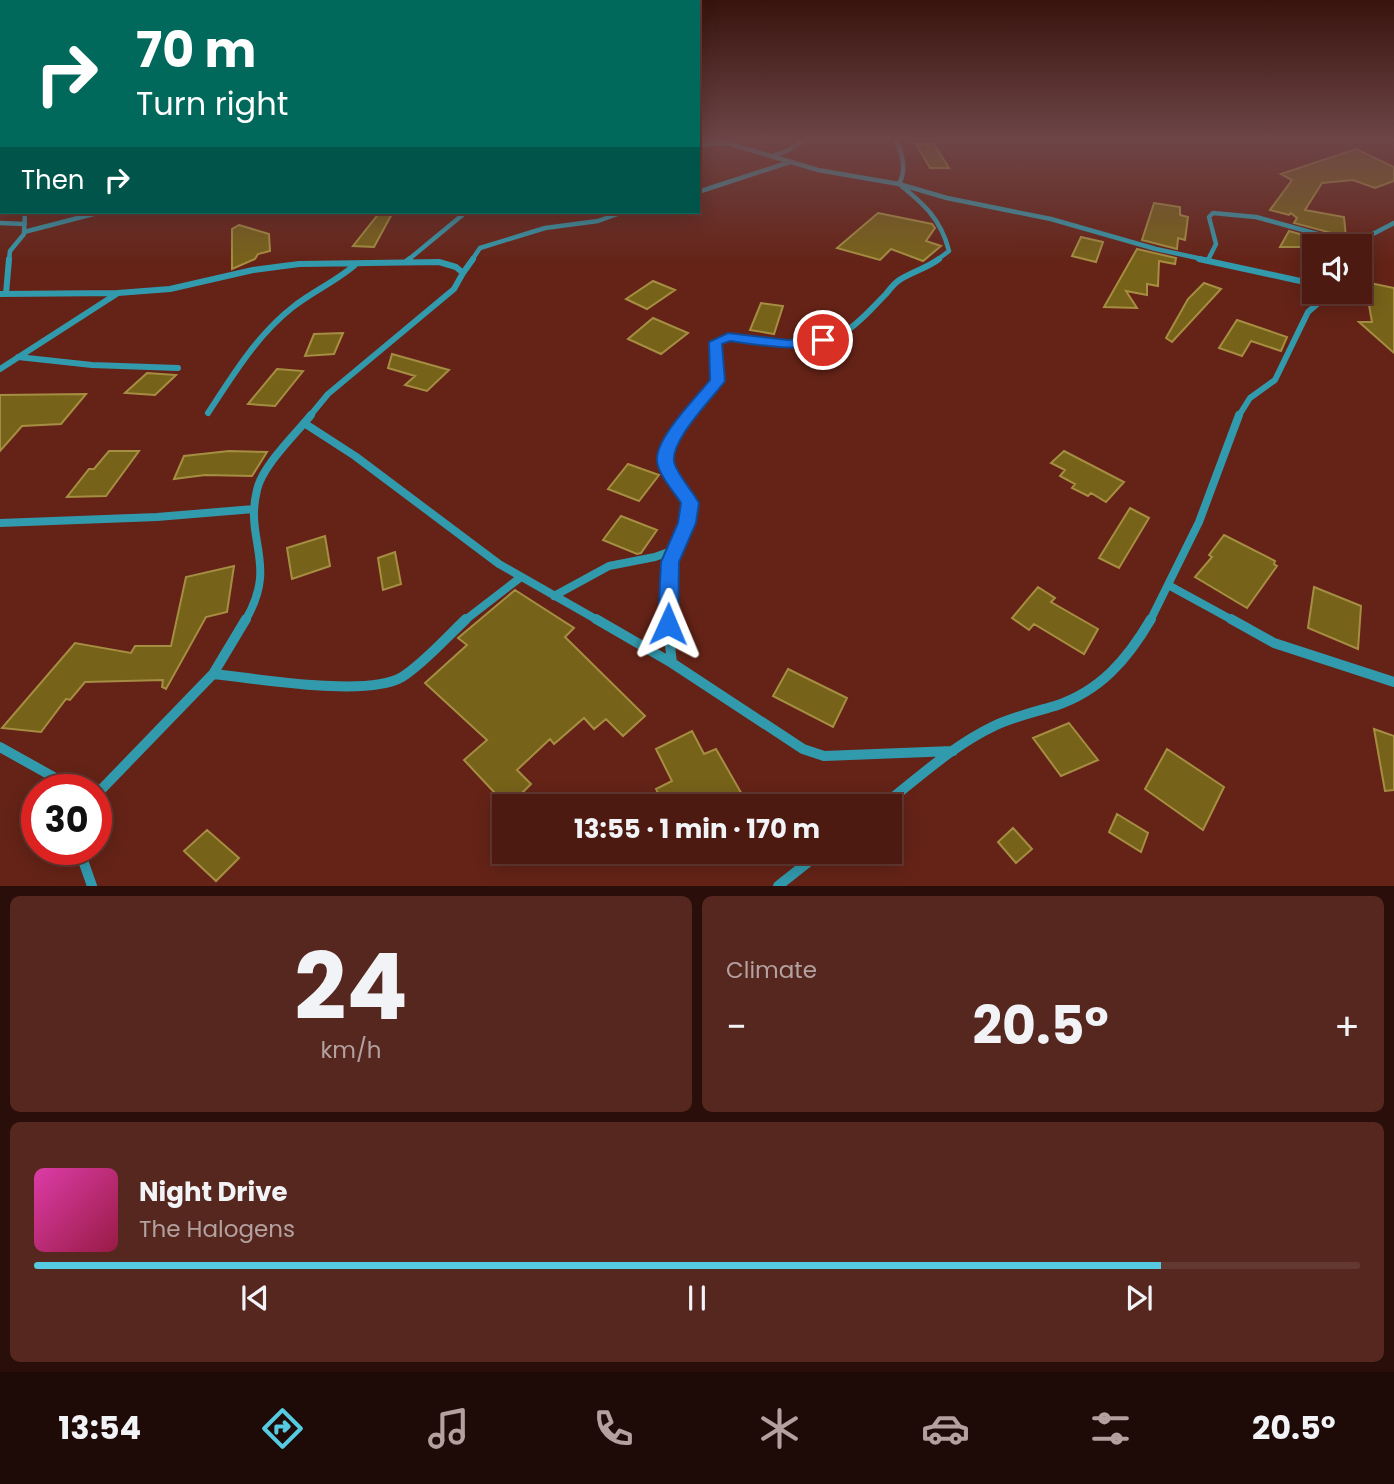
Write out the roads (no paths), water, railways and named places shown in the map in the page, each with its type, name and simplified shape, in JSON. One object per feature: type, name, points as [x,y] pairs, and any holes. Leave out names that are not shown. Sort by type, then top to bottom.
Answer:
[{"type":"street","points":[[700,191],[734,180]]},
{"type":"street","points":[[875,180],[1051,219],[1208,261],[1302,281]]},
{"type":"street","points":[[672,663],[668,641],[670,562],[687,523],[690,503],[665,463],[666,452],[677,430],[718,381],[715,342],[728,337],[776,343],[808,343],[837,338],[850,330],[900,279],[924,270],[949,251],[944,226],[934,213],[900,184]]},
{"type":"street","points":[[1208,261],[1216,244],[1209,217],[1213,213],[1231,212],[1256,217],[1316,234]]},
{"type":"street","points":[[25,214],[24,232],[10,251],[3,294],[118,293],[170,289],[253,270],[289,265],[439,262],[456,267],[463,273]]},
{"type":"street","points":[[24,232],[93,214]]},
{"type":"street","points":[[405,263],[464,214]]},
{"type":"street","points":[[112,775],[213,674],[250,612],[260,590],[262,569],[254,509],[257,487],[280,452],[328,394],[454,289],[480,248],[545,228],[598,221],[617,214]]},
{"type":"street","points":[[0,223],[24,224]]},
{"type":"street","points":[[1372,234],[1394,223]]},
{"type":"street","points":[[0,251],[10,251]]},
{"type":"street","points":[[208,413],[241,362],[274,322],[306,298],[340,280],[356,264]]},
{"type":"street","points":[[0,369],[118,293]]},
{"type":"street","points":[[898,794],[953,751],[995,726],[1069,702],[1096,688],[1125,662],[1170,586],[1239,414],[1250,398],[1275,380],[1304,318],[1319,304]]},
{"type":"street","points":[[18,357],[81,364],[178,368]]},
{"type":"street","points":[[304,423],[355,456],[499,564],[672,663],[803,748],[824,757],[953,751]]},
{"type":"street","points":[[0,523],[157,517],[254,509]]},
{"type":"street","points":[[554,596],[609,566],[655,557],[674,550]]},
{"type":"street","points":[[213,674],[310,683],[389,683],[401,678],[481,606],[521,577]]},
{"type":"street","points":[[1170,586],[1273,643],[1394,681]]},
{"type":"street","points":[[0,747],[48,774]]},
{"type":"street","points":[[778,886],[806,864]]},
{"type":"street","points":[[85,865],[93,886]]}]
